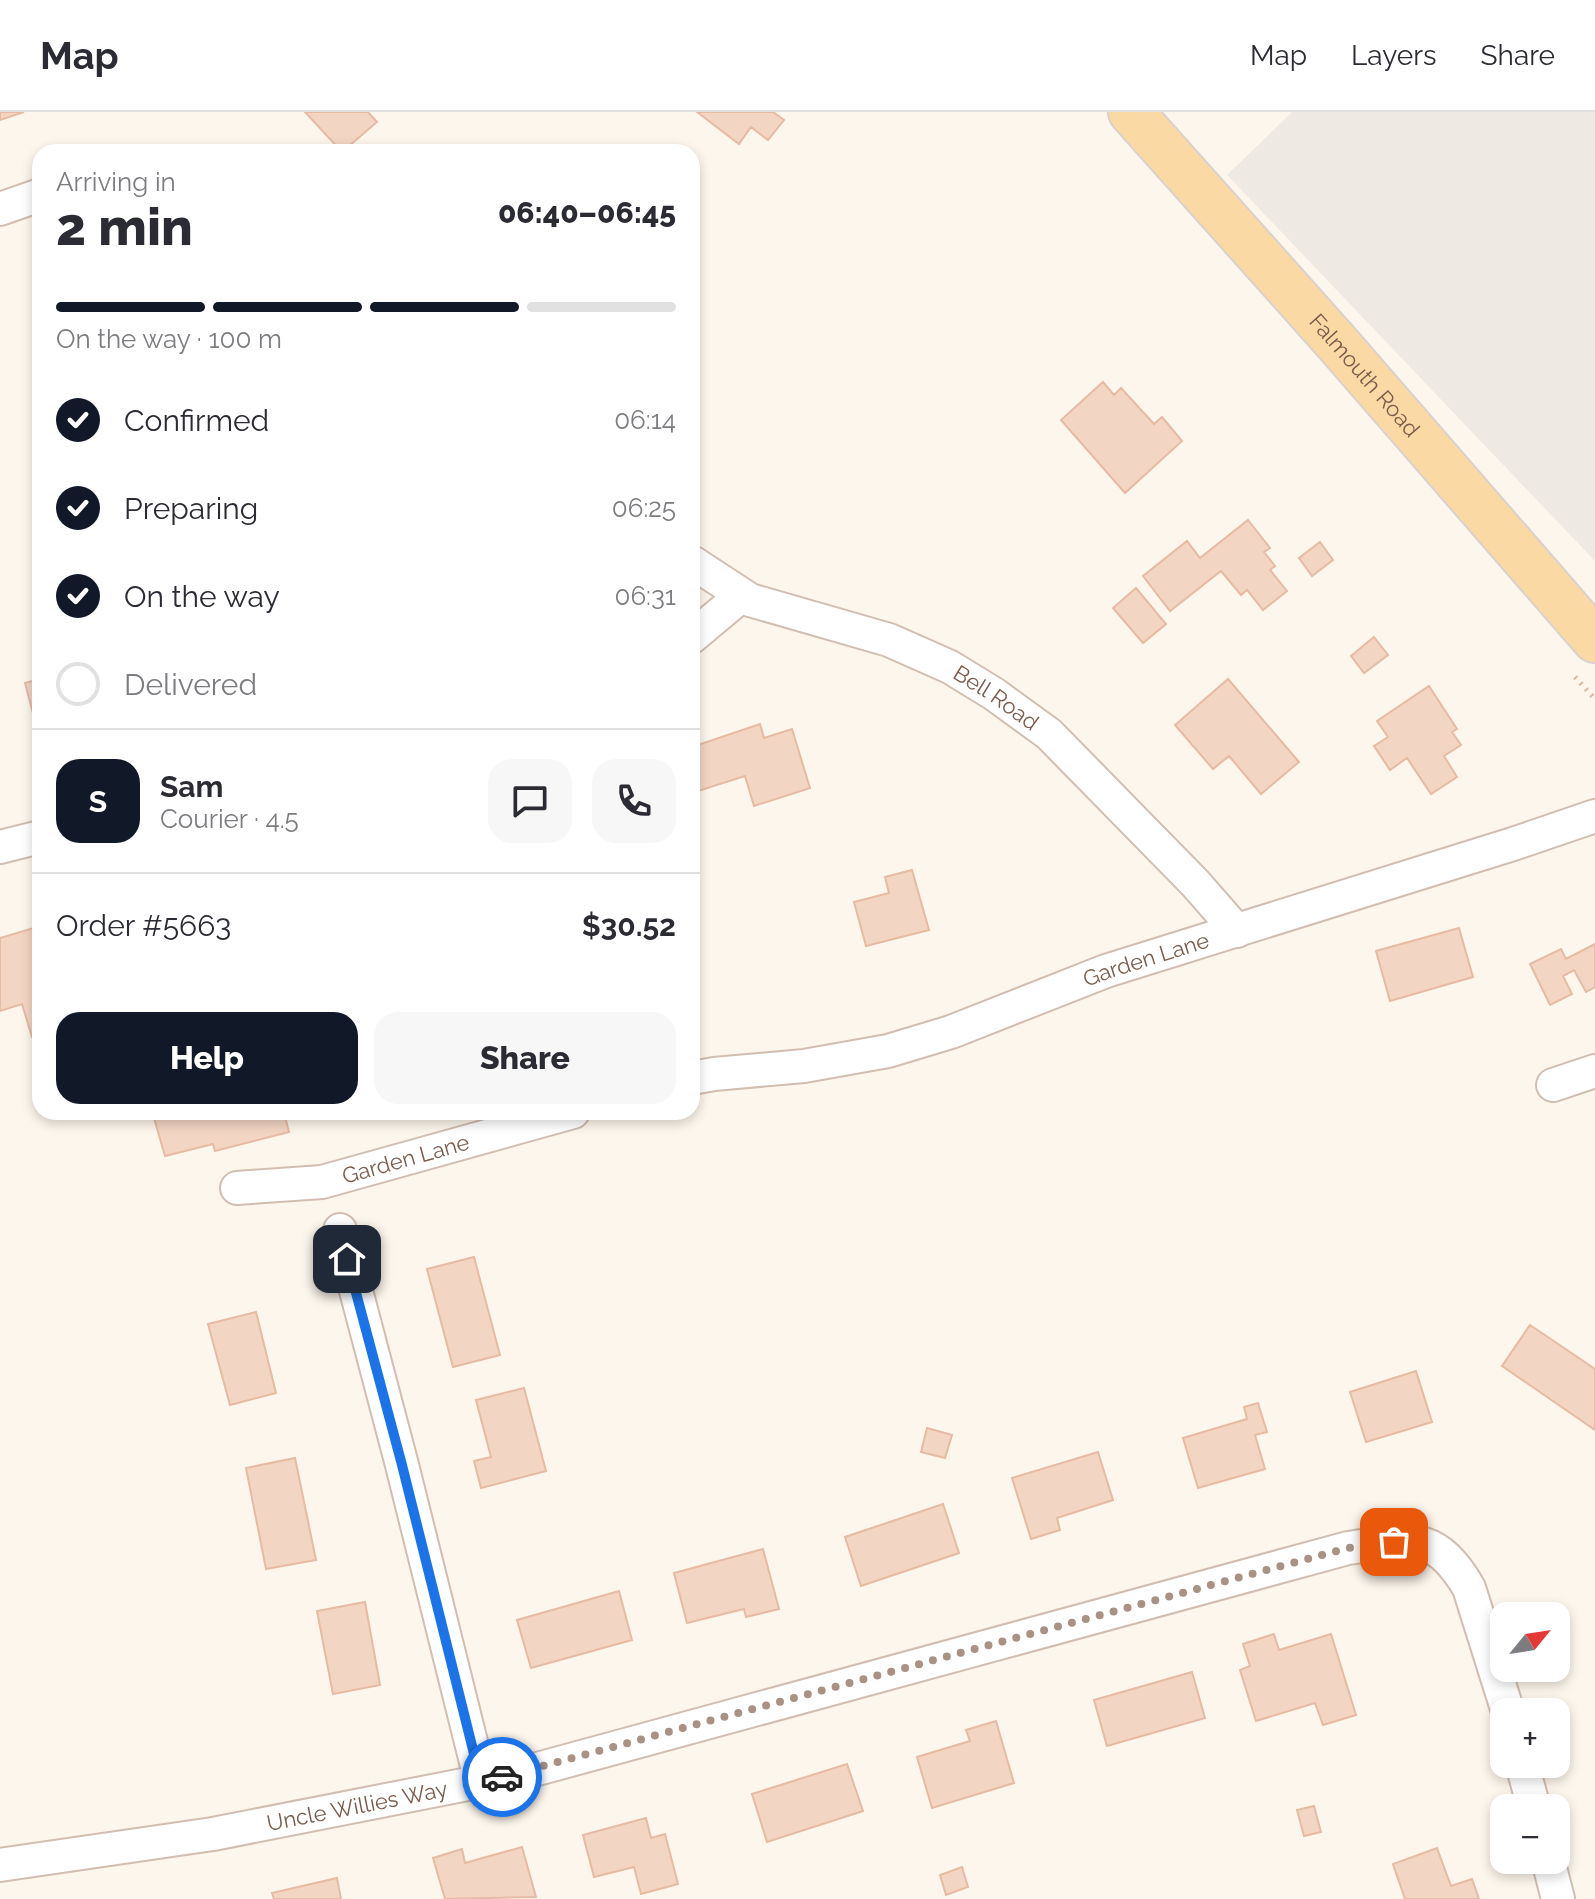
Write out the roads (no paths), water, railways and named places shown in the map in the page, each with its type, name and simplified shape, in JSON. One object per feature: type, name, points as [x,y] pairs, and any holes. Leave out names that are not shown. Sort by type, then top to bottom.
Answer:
[{"type":"main road","name":"Falmouth Road","points":[[1131,112],[1595,640]]},
{"type":"street","points":[[0,209],[32,198]]},
{"type":"street","name":"Bell Road","points":[[700,568],[741,596],[789,613],[889,640],[950,667],[994,694],[1049,734],[1196,884],[1237,931]]},
{"type":"street","points":[[700,630],[741,596]]},
{"type":"street","name":"Garden Lane","points":[[700,1077],[804,1066],[888,1051],[951,1032],[1106,971],[1595,816]]},
{"type":"street","points":[[0,847],[32,839]]},
{"type":"street","points":[[1553,1085],[1595,1071]]},
{"type":"street","name":"Garden Lane","points":[[237,1188],[322,1182],[544,1120]]},
{"type":"street","points":[[340,1230],[481,1782]]},
{"type":"street","name":"Uncle Willies Way","points":[[0,1865],[213,1834],[481,1782],[1348,1548],[1418,1540],[1447,1558],[1469,1588],[1504,1698]]},
{"type":"street","points":[[1552,1874],[1558,1899]]}]
